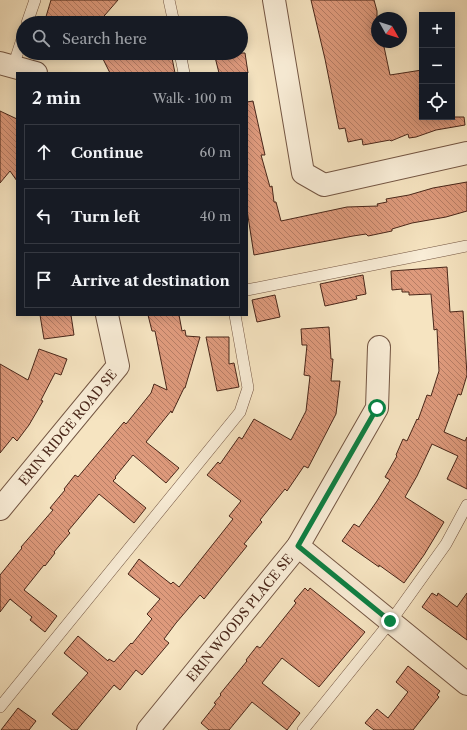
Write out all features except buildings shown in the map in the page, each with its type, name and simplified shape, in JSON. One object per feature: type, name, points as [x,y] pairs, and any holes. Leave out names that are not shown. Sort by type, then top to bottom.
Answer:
[{"type":"street","points":[[274,0],[303,173],[324,185],[467,153]]},
{"type":"street","points":[[7,65],[32,72]]},
{"type":"street","name":"ERIN RIDGE ROAD SE","points":[[0,509],[118,366],[107,316]]},
{"type":"street","name":"ERIN WOODS PLACE SE","points":[[148,730],[298,546],[377,408],[379,347]]},
{"type":"street","points":[[298,546],[467,684]]},
{"type":"lane","points":[[29,16],[35,0]]},
{"type":"lane","points":[[169,0],[172,16]]},
{"type":"lane","points":[[7,65],[16,49]]},
{"type":"lane","points":[[181,60],[184,72]]},
{"type":"lane","points":[[248,290],[467,246]]},
{"type":"lane","points":[[0,707],[240,412],[248,388],[236,316]]},
{"type":"lane","points":[[302,730],[390,621],[446,544],[467,504]]},
{"type":"route","points":[[377,408],[298,546],[390,621]]}]
